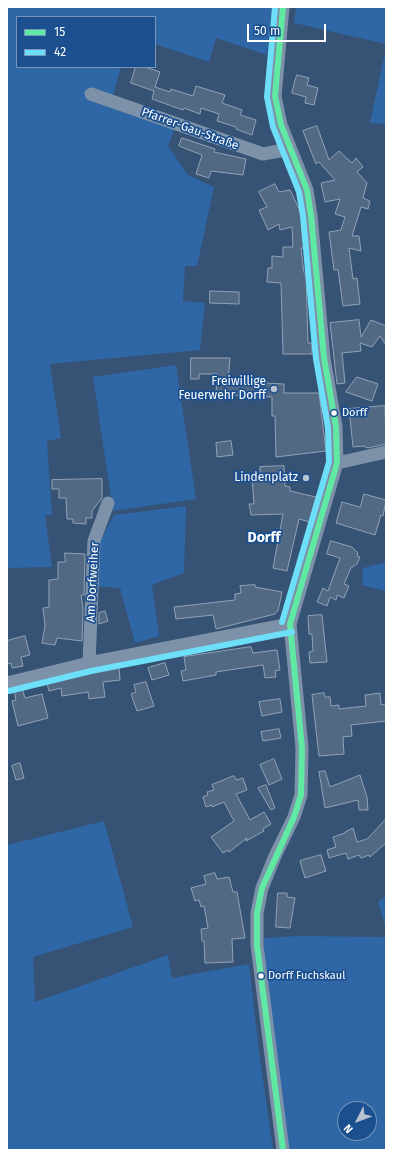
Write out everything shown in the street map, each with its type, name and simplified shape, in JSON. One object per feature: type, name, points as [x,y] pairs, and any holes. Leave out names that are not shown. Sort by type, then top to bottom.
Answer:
[{"type":"street","points":[[283,7],[275,96],[281,125],[307,190],[311,215],[324,358],[336,427],[337,463],[290,624],[302,748],[301,795],[294,817],[275,856],[262,888],[257,913],[256,932],[283,1150]]},
{"type":"street","name":"Pfarrer-Gau-Straße","points":[[91,94],[263,154],[290,149]]},
{"type":"street","points":[[337,463],[386,452]]},
{"type":"street","name":"Am Dorfweiher","points":[[89,663],[94,541],[108,503]]},
{"type":"street","points":[[7,683],[89,663],[290,624]]},
{"type":"shaded area","points":[[7,7],[272,7],[267,55],[216,38],[209,62],[156,44],[156,16],[16,16],[16,68],[121,68],[110,106],[175,128],[168,146],[188,175],[214,187],[197,266],[185,266],[183,301],[205,303],[200,350],[50,364],[61,438],[47,441],[52,515],[45,515],[52,567],[7,568]]},
{"type":"shaded area","points":[[296,7],[386,7],[386,44],[294,23]]},
{"type":"shaded area","points":[[386,48],[386,124],[370,123]]},
{"type":"shaded area","points":[[176,365],[196,499],[113,511],[93,377]]},
{"type":"shaded area","points":[[186,506],[184,573],[152,585],[159,636],[135,643],[120,588],[94,586],[98,545],[114,515]]},
{"type":"shaded area","points":[[386,562],[386,591],[362,585],[363,568]]},
{"type":"shaded area","points":[[104,821],[133,927],[33,957],[35,1002],[168,955],[172,978],[249,964],[259,1051],[273,1150],[7,1150],[7,845]]},
{"type":"shaded area","points":[[386,897],[386,929],[378,901]]},
{"type":"shaded area","points":[[298,936],[386,937],[386,1150],[288,1150],[288,1139],[264,961],[264,938]]},
{"type":"building","points":[[136,68],[148,68],[160,72],[155,87],[170,92],[171,89],[193,96],[196,86],[225,95],[222,103],[242,110],[240,115],[256,120],[252,135],[236,129],[236,127],[217,121],[219,114],[201,108],[200,114],[184,108],[183,110],[152,99],[154,91],[131,83]]},
{"type":"building","points":[[297,75],[309,78],[307,85],[318,88],[314,105],[305,103],[306,97],[292,93]]},
{"type":"building","points":[[317,126],[329,160],[339,151],[352,163],[356,158],[363,167],[357,172],[367,183],[363,198],[370,201],[368,209],[361,207],[352,236],[359,236],[361,251],[349,248],[353,279],[357,278],[360,304],[343,306],[338,270],[334,270],[329,232],[341,230],[345,217],[335,214],[340,199],[325,202],[321,183],[335,180],[319,162],[316,164],[303,131]]},
{"type":"building","points":[[182,138],[215,149],[214,152],[246,159],[243,175],[211,171],[209,178],[196,174],[202,155],[179,146]]},
{"type":"building","points":[[275,184],[279,192],[290,190],[303,217],[306,248],[301,248],[304,273],[306,274],[308,343],[312,343],[312,354],[283,354],[281,283],[267,282],[268,268],[272,268],[272,256],[283,257],[283,247],[293,247],[292,227],[280,230],[279,224],[268,230],[259,210],[267,207],[259,192]]},
{"type":"building","points":[[210,291],[239,292],[239,304],[210,303]]},
{"type":"building","points":[[359,320],[361,337],[371,320],[386,326],[386,345],[380,336],[372,347],[360,343],[361,351],[342,353],[345,383],[337,384],[330,323]]},
{"type":"building","points":[[191,358],[230,358],[228,381],[284,384],[284,393],[319,393],[326,451],[276,457],[275,416],[272,416],[272,397],[216,394],[217,374],[199,374],[199,379],[191,379]]},
{"type":"building","points":[[357,377],[378,384],[372,401],[346,392]]},
{"type":"building","points":[[385,406],[386,444],[368,448],[363,446],[353,447],[349,409]]},
{"type":"building","points":[[231,441],[233,455],[217,457],[216,443]]},
{"type":"building","points":[[284,466],[285,486],[290,487],[290,491],[316,497],[310,522],[299,519],[287,571],[273,568],[283,514],[251,515],[249,504],[254,504],[252,478],[260,478],[260,467]]},
{"type":"building","points":[[102,479],[102,498],[92,511],[92,518],[86,518],[86,524],[73,523],[73,519],[67,519],[66,498],[59,498],[59,489],[52,489],[52,480]]},
{"type":"building","points":[[364,494],[386,500],[383,516],[381,515],[375,535],[336,523],[342,502],[360,507]]},
{"type":"building","points":[[331,541],[352,547],[358,553],[357,556],[360,557],[357,564],[351,568],[344,584],[349,586],[344,598],[337,595],[336,600],[330,597],[327,606],[317,602],[323,588],[328,591],[340,558],[327,554]]},
{"type":"building","points":[[65,553],[85,554],[84,595],[81,595],[83,608],[82,641],[57,638],[55,645],[42,643],[45,626],[43,608],[49,607],[49,580],[58,579],[58,562],[65,562]]},
{"type":"building","points":[[255,585],[255,587],[282,592],[278,611],[275,614],[216,629],[213,615],[176,619],[174,607],[235,600],[235,594],[241,593],[240,586]]},
{"type":"building","points":[[105,611],[108,621],[99,624],[99,613]]},
{"type":"building","points":[[322,615],[327,662],[310,663],[309,652],[313,651],[312,634],[309,634],[308,616]]},
{"type":"building","points":[[25,636],[30,655],[21,657],[23,666],[12,668],[11,663],[7,664],[7,641]]},
{"type":"building","points":[[251,647],[253,653],[277,650],[280,670],[275,671],[276,677],[265,678],[263,665],[216,672],[216,675],[183,681],[181,671],[186,670],[184,657]]},
{"type":"building","points":[[165,663],[169,675],[152,680],[148,668]]},
{"type":"building","points":[[119,668],[120,680],[103,682],[105,697],[89,699],[88,692],[62,696],[61,688],[49,691],[47,683],[60,680],[59,678]]},
{"type":"building","points":[[146,682],[154,706],[137,711],[131,694],[136,692],[134,685]]},
{"type":"building","points":[[22,688],[25,698],[42,694],[48,718],[18,726],[12,701],[16,700],[14,690]]},
{"type":"building","points":[[324,693],[325,697],[330,697],[331,706],[339,705],[339,709],[366,706],[365,695],[380,693],[381,705],[386,704],[386,721],[351,725],[352,736],[343,737],[344,754],[319,756],[312,695]]},
{"type":"building","points":[[280,699],[282,712],[262,716],[259,702]]},
{"type":"building","points":[[279,729],[281,738],[263,741],[261,732]]},
{"type":"building","points":[[274,759],[282,779],[269,785],[260,765]]},
{"type":"building","points":[[20,763],[24,778],[16,780],[12,766]]},
{"type":"building","points":[[325,771],[330,787],[360,775],[367,797],[368,810],[359,810],[358,800],[325,808],[319,772]]},
{"type":"building","points":[[234,776],[236,780],[243,778],[247,790],[236,794],[250,820],[264,812],[271,824],[263,829],[264,831],[246,841],[247,838],[229,852],[228,850],[223,853],[211,837],[234,821],[224,802],[212,807],[212,805],[206,807],[203,797],[208,795],[207,792],[214,790],[212,785]]},
{"type":"building","points":[[266,785],[275,808],[271,810],[258,788]]},
{"type":"building","points":[[386,819],[386,843],[370,857],[369,855],[361,858],[359,855],[348,859],[346,853],[329,858],[327,850],[336,847],[333,837],[345,833],[353,828],[357,842],[367,839]]},
{"type":"building","points":[[321,855],[326,871],[305,878],[300,861]]},
{"type":"building","points":[[215,873],[217,879],[229,877],[233,892],[237,892],[245,938],[232,939],[233,962],[205,963],[204,941],[202,941],[201,929],[208,928],[204,906],[201,907],[199,900],[195,901],[191,888],[206,884],[204,876]]},
{"type":"building","points":[[278,893],[287,893],[287,897],[295,898],[290,928],[276,927]]},
{"type":"transit line","name":"42","points":[[275,7],[267,97],[273,127],[299,192],[303,216],[316,359],[328,428],[329,462],[282,622]]},
{"type":"transit line","name":"15","points":[[283,7],[275,96],[281,125],[307,190],[311,215],[324,358],[336,427],[337,463],[290,624],[302,748],[301,795],[294,817],[262,888],[257,913],[257,945],[283,1150]]},
{"type":"transit line","name":"42","points":[[9,691],[91,671],[292,632]]},
{"type":"place","name":"Freiwillige Feuerwehr Dorff","points":[[274,389]]},
{"type":"place","name":"Dorff","points":[[334,413]]},
{"type":"place","name":"Lindenplatz","points":[[306,478]]},
{"type":"place","name":"Dorff Fuchskaul","points":[[261,976]]},
{"type":"district","name":"Dorff","points":[[264,538]]}]
